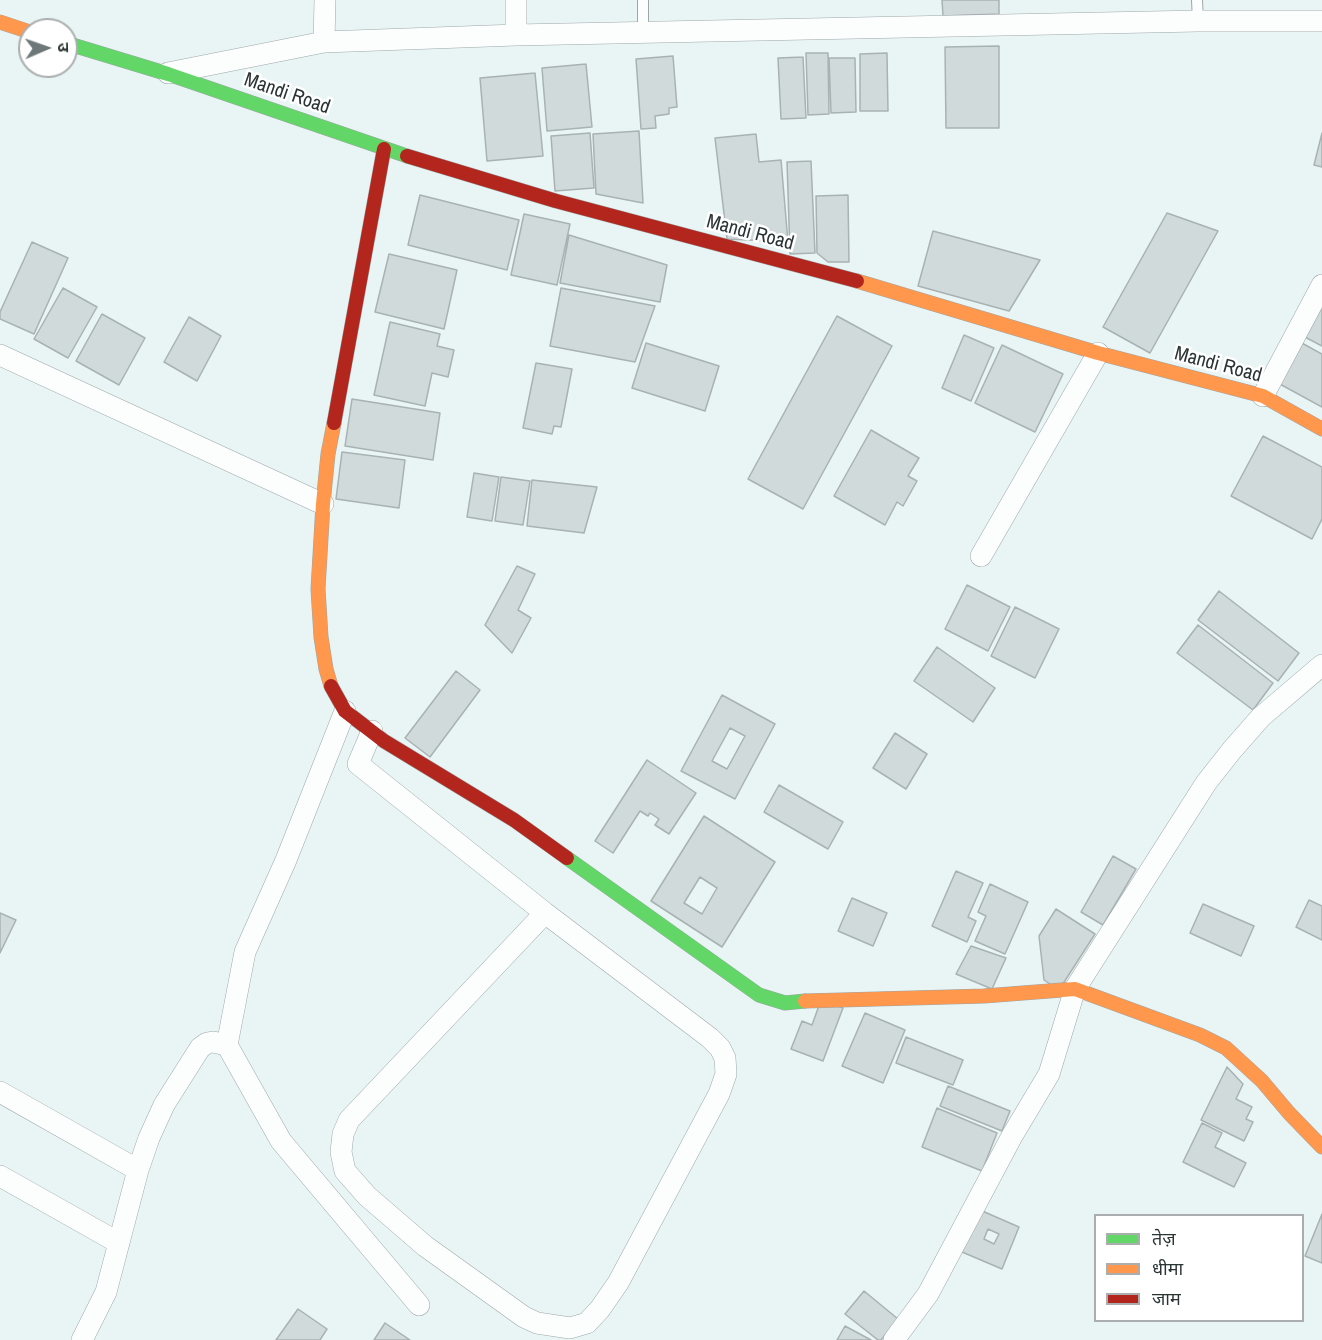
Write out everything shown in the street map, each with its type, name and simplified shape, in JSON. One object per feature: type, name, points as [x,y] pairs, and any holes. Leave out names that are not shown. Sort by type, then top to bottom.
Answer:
[{"type":"street","points":[[324,42],[325,0]]},
{"type":"street","points":[[516,0],[516,35]]},
{"type":"street","points":[[168,74],[324,42],[1198,10],[1322,21]]},
{"type":"street","points":[[0,22],[18,28]]},
{"type":"street","name":"Mandi Road","points":[[78,47],[168,74],[384,149],[556,201],[881,288],[1098,353],[1263,396],[1322,429]]},
{"type":"street","points":[[384,149],[328,454],[323,504],[318,589],[321,637],[326,669],[332,688],[345,711],[372,731],[514,820],[759,995],[785,1002],[984,996],[1075,989],[1200,1035],[1226,1048],[1256,1075],[1322,1147]]},
{"type":"street","points":[[1263,396],[1322,285]]},
{"type":"street","points":[[981,556],[1098,353]]},
{"type":"street","points":[[0,355],[323,504]]},
{"type":"street","points":[[894,1340],[928,1294],[1012,1136],[1048,1074],[1075,989],[1206,783],[1262,717],[1322,665]]},
{"type":"street","points":[[345,711],[290,850],[245,952],[227,1045],[281,1141],[419,1305]]},
{"type":"street","points":[[372,731],[358,764],[545,913],[710,1038],[720,1048],[725,1058],[726,1074],[719,1094],[618,1283],[600,1309],[586,1323],[570,1328],[537,1323],[524,1317],[425,1246],[367,1196],[345,1171],[341,1152],[349,1120],[545,913]]},
{"type":"street","points":[[82,1340],[106,1292],[138,1170],[149,1138],[164,1106],[200,1048],[213,1042],[227,1045]]},
{"type":"street","points":[[0,1092],[138,1170]]},
{"type":"street","points":[[0,1176],[119,1243]]},
{"type":"lane","points":[[643,0],[643,32]]},
{"type":"building","points":[[942,0],[999,0],[999,14],[943,16]]},
{"type":"building","points":[[999,46],[999,128],[946,128],[945,47]]},
{"type":"building","points":[[806,53],[828,53],[829,114],[808,115]]},
{"type":"building","points":[[887,53],[888,111],[860,111],[860,54]]},
{"type":"building","points":[[673,56],[677,107],[669,108],[669,114],[655,116],[656,128],[641,129],[636,59]]},
{"type":"building","points":[[803,57],[806,118],[781,119],[778,58]]},
{"type":"building","points":[[829,58],[855,58],[856,112],[831,113]]},
{"type":"building","points":[[586,64],[592,127],[547,131],[542,68]]},
{"type":"building","points":[[535,73],[543,156],[487,161],[480,78]]},
{"type":"building","points":[[639,131],[643,203],[596,194],[593,134]]},
{"type":"building","points":[[590,133],[594,188],[555,191],[551,136]]},
{"type":"building","points":[[1322,133],[1322,167],[1314,165]]},
{"type":"building","points":[[756,134],[759,162],[781,160],[788,242],[727,239],[715,138]]},
{"type":"building","points":[[811,161],[815,253],[790,254],[787,162]]},
{"type":"building","points":[[420,195],[519,220],[507,270],[408,245]]},
{"type":"building","points":[[848,195],[849,262],[828,262],[817,253],[816,196]]},
{"type":"building","points":[[1167,213],[1218,231],[1150,353],[1103,327]]},
{"type":"building","points":[[524,214],[570,224],[557,285],[511,275]]},
{"type":"building","points":[[933,231],[1040,260],[1009,311],[918,286]]},
{"type":"building","points":[[569,235],[667,265],[660,302],[560,283]]},
{"type":"building","points":[[32,242],[68,258],[34,334],[0,319],[0,312]]},
{"type":"building","points":[[389,254],[457,270],[444,329],[375,312]]},
{"type":"building","points":[[63,288],[97,307],[68,358],[34,339]]},
{"type":"building","points":[[561,288],[655,306],[635,362],[550,346]]},
{"type":"building","points":[[1322,302],[1322,346],[1303,336]]},
{"type":"building","points":[[102,314],[145,338],[119,385],[76,361]]},
{"type":"building","points":[[837,316],[892,346],[803,509],[748,479]]},
{"type":"building","points":[[189,317],[221,336],[197,381],[164,362]]},
{"type":"building","points":[[390,322],[440,334],[437,346],[454,350],[448,377],[432,373],[425,406],[374,395]]},
{"type":"building","points":[[964,335],[994,348],[971,401],[942,388]]},
{"type":"building","points":[[1300,342],[1322,354],[1322,407],[1278,383]]},
{"type":"building","points":[[646,343],[719,366],[705,411],[632,388]]},
{"type":"building","points":[[1002,345],[1063,374],[1035,432],[975,403]]},
{"type":"building","points":[[536,363],[572,369],[561,427],[554,426],[552,434],[523,428]]},
{"type":"building","points":[[352,399],[440,413],[433,460],[345,446]]},
{"type":"building","points":[[871,430],[919,458],[908,476],[917,481],[903,506],[897,502],[885,525],[834,496]]},
{"type":"building","points":[[1263,436],[1322,467],[1322,519],[1312,539],[1231,496]]},
{"type":"building","points":[[342,452],[405,460],[399,508],[336,499]]},
{"type":"building","points":[[474,473],[499,477],[492,521],[467,517]]},
{"type":"building","points":[[501,477],[530,481],[523,525],[495,521]]},
{"type":"building","points":[[532,480],[597,487],[584,533],[527,526]]},
{"type":"building","points":[[517,566],[535,574],[518,610],[531,618],[512,653],[485,625]]},
{"type":"building","points":[[967,585],[1010,607],[988,651],[945,629]]},
{"type":"building","points":[[1219,591],[1299,653],[1278,681],[1198,620]]},
{"type":"building","points":[[1015,607],[1059,629],[1035,678],[991,656]]},
{"type":"building","points":[[1198,625],[1273,683],[1253,710],[1177,653]]},
{"type":"building","points":[[937,647],[995,688],[973,722],[914,681]]},
{"type":"building","points":[[456,671],[480,690],[430,757],[405,738]]},
{"type":"building","points":[[722,695],[775,724],[735,799],[681,771]],"holes":[[[730,728],[745,736],[727,769],[712,761]]]},
{"type":"building","points":[[895,733],[927,754],[906,789],[873,768]]},
{"type":"building","points":[[647,760],[696,793],[669,834],[655,825],[659,819],[650,813],[648,816],[640,811],[613,853],[595,841]]},
{"type":"building","points":[[779,785],[843,822],[828,849],[764,812]]},
{"type":"building","points":[[704,816],[775,862],[722,947],[651,901]],"holes":[[[700,877],[717,888],[702,914],[684,903]]]},
{"type":"building","points":[[1113,856],[1136,869],[1103,925],[1081,912]]},
{"type":"building","points":[[956,871],[983,883],[968,917],[976,921],[967,942],[932,926]]},
{"type":"building","points":[[990,884],[1028,902],[1005,954],[975,941],[986,916],[978,912]]},
{"type":"building","points":[[852,898],[887,913],[873,946],[838,931]]},
{"type":"building","points":[[1309,900],[1322,906],[1322,940],[1296,927]]},
{"type":"building","points":[[1203,904],[1254,926],[1241,956],[1190,933]]},
{"type":"building","points":[[1056,909],[1095,934],[1059,990],[1044,980],[1039,936]]},
{"type":"building","points":[[0,913],[16,920],[0,953]]},
{"type":"building","points":[[971,946],[1006,958],[992,989],[956,974]]},
{"type":"building","points":[[821,1000],[843,1008],[823,1061],[791,1049],[802,1021],[812,1025]]},
{"type":"building","points":[[865,1013],[905,1030],[883,1083],[842,1066]]},
{"type":"building","points":[[906,1037],[963,1060],[953,1085],[896,1063]]},
{"type":"building","points":[[1227,1067],[1243,1084],[1236,1099],[1252,1107],[1246,1119],[1253,1122],[1244,1141],[1201,1120]]},
{"type":"building","points":[[948,1086],[1010,1111],[1002,1131],[940,1106]]},
{"type":"building","points":[[937,1108],[997,1133],[982,1171],[922,1147]]},
{"type":"building","points":[[1202,1123],[1222,1133],[1215,1147],[1246,1163],[1234,1187],[1183,1162]]},
{"type":"building","points":[[980,1210],[1019,1227],[1002,1269],[962,1252]],"holes":[[[988,1229],[999,1234],[994,1244],[984,1239]]]},
{"type":"building","points":[[1322,1214],[1322,1263],[1305,1256]]},
{"type":"building","points":[[864,1291],[898,1319],[881,1340],[845,1314]]},
{"type":"building","points":[[298,1309],[327,1329],[320,1340],[276,1340]]},
{"type":"building","points":[[385,1323],[410,1340],[374,1340]]},
{"type":"building","points":[[845,1326],[871,1340],[837,1340]]},
{"type":"traffic: fast","points":[[78,47],[168,74],[407,156]]},
{"type":"traffic: fast","points":[[567,858],[759,995],[785,1003],[805,1001]]},
{"type":"traffic: slow","points":[[0,22],[18,28]]},
{"type":"traffic: slow","points":[[857,281],[1098,353],[1263,396],[1322,429]]},
{"type":"traffic: slow","points":[[331,686],[321,637],[318,589],[323,504],[334,423]]},
{"type":"traffic: slow","points":[[805,1001],[984,996],[1075,989],[1200,1035],[1226,1048],[1262,1081],[1322,1147]]},
{"type":"traffic: jam","points":[[334,423],[384,149]]},
{"type":"traffic: jam","points":[[407,156],[556,201],[857,281]]},
{"type":"traffic: jam","points":[[331,686],[345,711],[384,741],[514,820],[567,858]]}]
